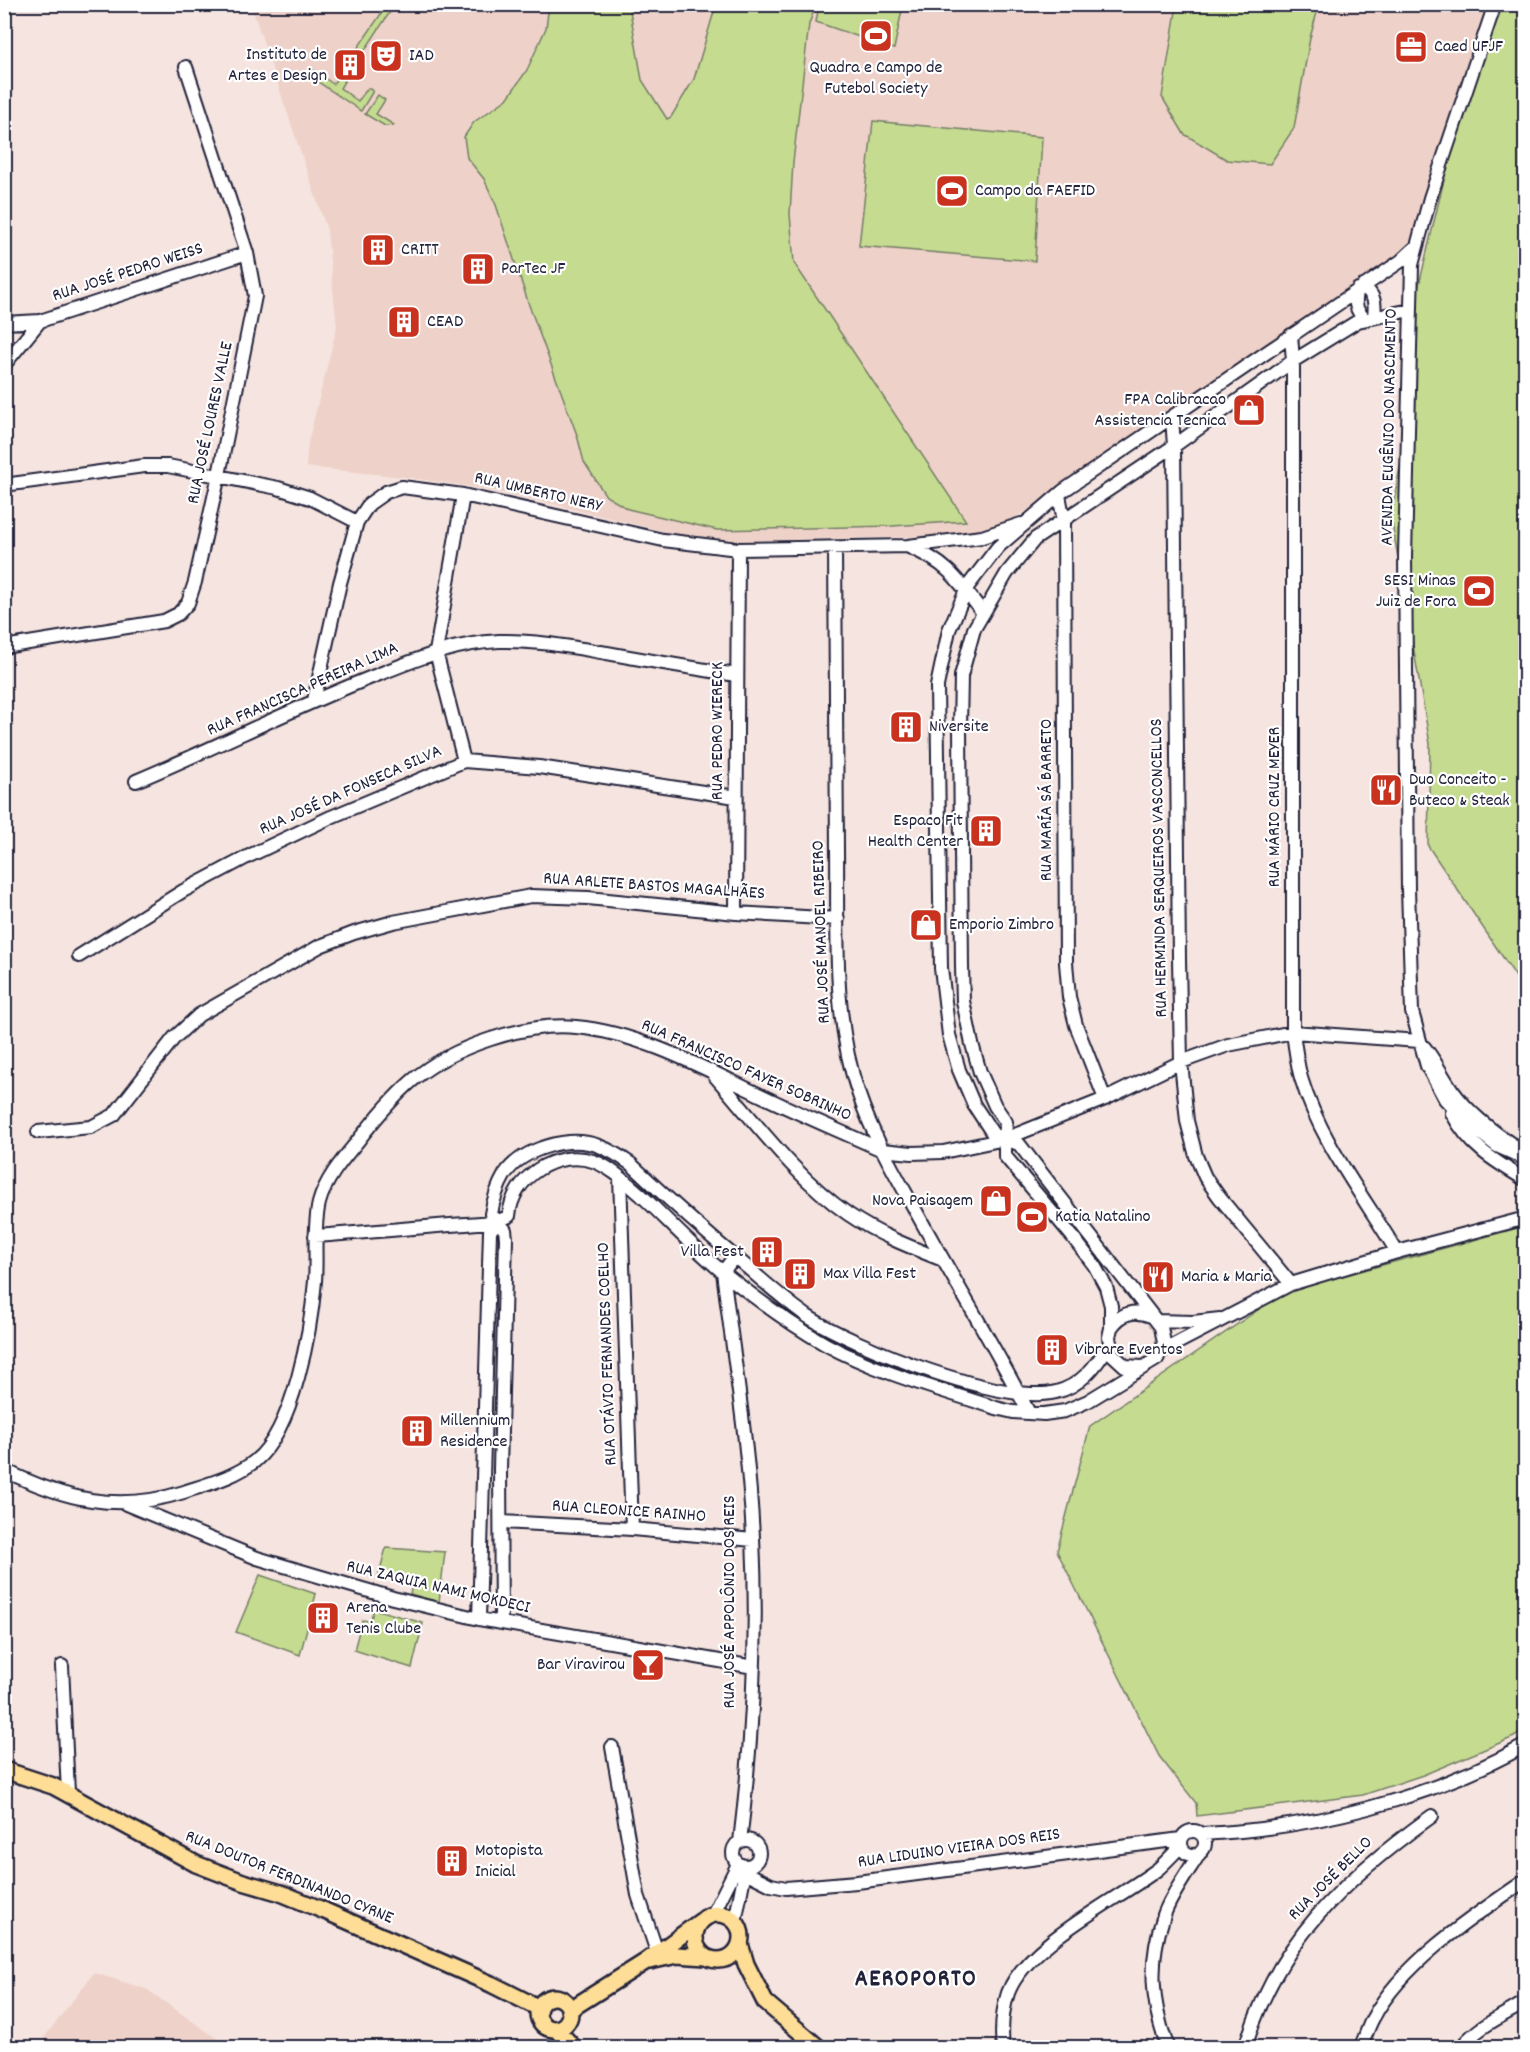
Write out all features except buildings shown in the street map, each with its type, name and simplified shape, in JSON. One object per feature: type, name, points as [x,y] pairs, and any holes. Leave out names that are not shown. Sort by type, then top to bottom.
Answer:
[{"type":"main road","name":"RUA DOUTOR FERDINANDO CYRNE","points":[[4,1770],[68,1793],[196,1864],[243,1882],[282,1893],[325,1911],[491,1984],[534,2006]]},
{"type":"main road","points":[[569,2010],[653,1958],[707,1918],[725,1915],[735,1922],[740,1932],[740,1944],[746,1964],[765,2002],[819,2048]]},
{"type":"main road","points":[[706,1957],[697,1947],[695,1940],[697,1927],[707,1918]]},
{"type":"main road","points":[[653,1958],[677,1955],[726,1958],[732,1955],[740,1944]]},
{"type":"main road","points":[[556,2029],[568,2020],[569,2010],[564,2001],[555,1998],[534,2006],[542,2023],[556,2029],[574,2048]]},
{"type":"street","name":"AVENIDA EUGÊNIO DO NASCIMENTO","points":[[1495,4],[1430,198],[1412,265],[1405,556],[1408,877],[1412,1012],[1427,1066],[1445,1099],[1468,1123],[1497,1146],[1526,1159]]},
{"type":"street","name":"RUA JOSÉ LOURES VALLE","points":[[4,647],[164,621],[178,614],[188,603],[195,582],[255,296],[247,253],[186,67]]},
{"type":"street","points":[[1162,1351],[1164,1334],[1154,1318],[1019,1144],[993,1134],[974,1105],[959,1070],[949,1035],[941,968],[937,686],[946,638],[966,591],[998,547],[1025,523],[1059,495],[1401,261],[1416,247]]},
{"type":"street","name":"RUA JOSÉ PEDRO WEISS","points":[[4,364],[40,321],[247,253]]},
{"type":"street","points":[[1360,288],[1356,307],[1358,312],[1370,318]]},
{"type":"street","points":[[1360,288],[1371,292],[1375,300],[1370,318]]},
{"type":"street","points":[[501,1623],[500,1446],[506,1238],[505,1230],[491,1214],[505,1175],[512,1167],[541,1149],[564,1143],[583,1142],[598,1145],[631,1164],[734,1257],[808,1316],[864,1345],[976,1385],[1019,1394],[1039,1395],[1057,1392],[1076,1384],[1088,1374],[1109,1346],[1111,1306],[1106,1287],[1094,1265],[1051,1208],[1005,1156],[1006,1122],[988,1089],[972,1044],[963,1001],[960,728],[962,676],[974,630],[1007,573],[1035,539],[1174,446],[1293,361],[1370,318],[1410,310]]},
{"type":"street","points":[[4,323],[40,321]]},
{"type":"street","name":"RUA MÁRIO CRUZ MEYER","points":[[1291,335],[1293,361],[1293,1032],[1301,1079],[1327,1138],[1397,1252]]},
{"type":"street","name":"RUA HERMINDA SERQUEIROS VASCONCELLOS","points":[[1172,417],[1181,1062],[1187,1121],[1196,1155],[1205,1177],[1291,1284]]},
{"type":"street","points":[[4,485],[144,466],[168,466],[219,475],[310,498],[357,522]]},
{"type":"street","name":"RUA UMBERTO NERY","points":[[314,700],[337,593],[357,522],[369,504],[386,492],[402,487],[463,495],[663,540],[738,549],[908,546],[982,537],[1025,523]]},
{"type":"street","points":[[463,495],[436,652],[464,761]]},
{"type":"street","name":"RUA MARÍA SÁ BARRETO","points":[[1059,495],[1064,521],[1066,963],[1069,997],[1076,1025],[1105,1099]]},
{"type":"street","name":"RUA UMBERTO NERY","points":[[908,546],[930,555],[950,570],[983,613]]},
{"type":"street","name":"RUA JOSÉ MANOEL RIBEIRO","points":[[835,548],[838,919],[842,1022],[849,1063],[858,1095],[882,1150],[997,1352],[1029,1413]]},
{"type":"street","name":"RUA PEDRO WIERECK","points":[[736,913],[738,549]]},
{"type":"street","name":"RUA FRANCISCA PEREIRA LIMA","points":[[136,781],[205,752],[314,700],[436,652],[465,645],[498,641],[564,646],[736,675]]},
{"type":"street","points":[[938,727],[960,728]]},
{"type":"street","name":"RUA JOSÉ DA FONSECA SILVA","points":[[79,956],[183,891],[251,855],[331,817],[464,761],[539,767],[736,797]]},
{"type":"street","points":[[940,852],[960,853]]},
{"type":"street","name":"RUA ARLETE BASTOS MAGALHÃES","points":[[38,1132],[91,1127],[114,1115],[174,1038],[199,1015],[320,946],[393,922],[531,896],[588,898],[736,913],[838,919]]},
{"type":"street","points":[[941,968],[962,967]]},
{"type":"street","name":"RUA FRANCISCO FAYER SOBRINHO","points":[[4,1470],[33,1485],[66,1496],[125,1504],[179,1494],[239,1472],[257,1459],[273,1439],[287,1409],[302,1362],[315,1282],[315,1236],[319,1202],[332,1175],[382,1110],[415,1078],[443,1059],[479,1044],[515,1033],[549,1027],[575,1026],[646,1044],[711,1071],[882,1150],[912,1153],[943,1152],[1005,1139],[1105,1099],[1181,1062],[1228,1045],[1293,1032],[1419,1041]]},
{"type":"street","name":"AVENIDA EUGÊNIO DO NASCIMENTO","points":[[1419,1041],[1472,1114],[1502,1138],[1526,1152]]},
{"type":"street","points":[[711,1071],[792,1164],[818,1190],[847,1213],[879,1233],[943,1260]]},
{"type":"street","points":[[1445,1099],[1459,1127],[1477,1148],[1526,1180]]},
{"type":"street","points":[[315,1236],[497,1222],[509,1216],[510,1206],[517,1190],[533,1172],[566,1159],[580,1159],[609,1169],[620,1177],[723,1272],[826,1344],[858,1359],[996,1408],[1044,1414],[1065,1411],[1088,1401],[1151,1364],[1162,1351],[1291,1284],[1397,1252],[1526,1218]]},
{"type":"street","name":"RUA OTÁVIO FERNANDES COELHO","points":[[620,1177],[632,1529]]},
{"type":"street","points":[[1051,1208],[1063,1198]]},
{"type":"street","points":[[479,1619],[490,1231],[497,1222]]},
{"type":"street","points":[[723,1272],[734,1257]]},
{"type":"street","name":"RUA JOSÉ APPOLÔNIO DOS REIS","points":[[723,1272],[750,1492],[753,1540],[754,1667],[744,1808],[747,1842]]},
{"type":"street","points":[[1111,1328],[1116,1320],[1133,1312],[1143,1312],[1154,1318],[1193,1322],[1227,1317]]},
{"type":"street","points":[[826,1344],[833,1330]]},
{"type":"street","points":[[1109,1346],[1118,1361],[1125,1366],[1143,1367]]},
{"type":"street","points":[[915,1380],[919,1365]]},
{"type":"street","name":"RUA ZAQUIA NAMI MOKDECI","points":[[125,1504],[257,1558],[382,1595],[479,1619],[754,1667]]},
{"type":"street","name":"RUA CLEONICE RAINHO","points":[[502,1522],[632,1529],[753,1540]]},
{"type":"street","points":[[62,1666],[68,1793]]},
{"type":"street","points":[[1159,1868],[1186,1833],[1194,1831],[1201,1834],[1228,1833],[1344,1814],[1395,1800],[1472,1772],[1526,1745]]},
{"type":"street","points":[[612,1747],[638,1895],[653,1958]]},
{"type":"street","name":"RUA JOSÉ BELLO","points":[[1245,2048],[1263,1997],[1282,1960],[1309,1923],[1351,1879],[1431,1816]]},
{"type":"street","points":[[1003,2048],[1001,2027],[1009,1992],[1028,1963],[1061,1935],[1159,1868],[1198,1853],[1228,1833]]},
{"type":"street","points":[[1168,2048],[1158,2020],[1152,1985],[1155,1951],[1164,1914],[1205,1840],[1201,1834]]},
{"type":"street","points":[[707,1918],[743,1867],[754,1864],[759,1857],[758,1848],[747,1842],[733,1852],[743,1867],[735,1922]]},
{"type":"street","points":[[1181,1842],[1185,1853],[1198,1853]]},
{"type":"street","name":"RUA LIDUINO VIEIRA DOS REIS","points":[[743,1867],[771,1885],[786,1888],[857,1882],[1181,1842]]},
{"type":"street","points":[[1360,2048],[1374,2016],[1402,1978],[1447,1938],[1526,1880]]},
{"type":"street","points":[[1461,2048],[1467,2039],[1526,2002]]},
{"type":"shaded area","points":[[251,5],[1490,5],[1415,237],[1409,249],[1040,504],[1002,524],[941,536],[732,541],[675,534],[467,486],[306,467],[308,443],[337,327],[327,230]]},
{"type":"shaded area","points":[[94,1973],[146,1989],[229,2047],[37,2047]]},
{"type":"green space","points":[[387,5],[392,9],[361,56],[355,52]]},
{"type":"green space","points":[[549,5],[629,5],[642,80],[667,119],[671,117],[694,79],[716,5],[816,5],[809,24],[793,162],[790,214],[794,263],[966,521],[892,526],[717,530],[628,509],[606,496],[584,462],[577,435],[529,305],[496,205],[484,179],[467,158],[464,137],[474,122],[507,99],[527,70],[546,28]]},
{"type":"green space","name":"Quadra e Campo de Futebol Society","points":[[819,5],[903,5],[894,49],[816,22]]},
{"type":"green space","points":[[1177,5],[1319,5],[1310,38],[1294,128],[1270,164],[1227,160],[1184,134],[1162,97]]},
{"type":"green space","name":"SESI Minas Juiz de Fora","points":[[1494,5],[1525,5],[1525,990],[1428,846],[1430,744],[1391,517],[1410,411],[1415,302],[1447,167]]},
{"type":"green space","points":[[312,69],[333,84],[342,70],[349,74],[340,88],[358,101],[368,88],[373,91],[361,111],[314,79]]},
{"type":"green space","points":[[378,95],[385,100],[376,114],[394,125],[385,126],[365,114]]},
{"type":"green space","name":"Campo da FAEFID","points":[[873,121],[1042,137],[1035,261],[859,246]]},
{"type":"green space","points":[[1525,1226],[1525,1730],[1514,1737],[1423,1775],[1363,1795],[1197,1816],[1196,1803],[1159,1756],[1057,1551],[1090,1426],[1284,1292]]},
{"type":"green space","points":[[386,1548],[445,1552],[439,1602],[410,1594],[413,1581],[378,1577]]},
{"type":"green space","points":[[260,1575],[316,1594],[300,1655],[236,1632]]},
{"type":"green space","points":[[374,1609],[423,1623],[412,1668],[354,1650],[362,1620],[370,1621]]},
{"type":"place","name":"Quadra e Campo de Futebol Society","points":[[876,36]]},
{"type":"place","name":"Caed UFJF","points":[[1411,47]]},
{"type":"place","name":"IAD","points":[[386,56]]},
{"type":"place","name":"Instituto de Artes e Design","points":[[350,65]]},
{"type":"place","name":"Campo da FAEFID","points":[[952,191]]},
{"type":"place","name":"CRITT","points":[[378,250]]},
{"type":"place","name":"ParTec JF","points":[[478,269]]},
{"type":"place","name":"CEAD","points":[[404,322]]},
{"type":"place","name":"FPA Calibracao Assistencia Tecnica","points":[[1249,410]]},
{"type":"place","name":"SESI Minas Juiz de Fora","points":[[1479,591]]},
{"type":"place","name":"Niversite","points":[[906,727]]},
{"type":"place","name":"Duo Conceito - Buteco & Steak","points":[[1386,790]]},
{"type":"place","name":"Espaco Fit Health Center","points":[[986,831]]},
{"type":"place","name":"Emporio Zimbro","points":[[926,925]]},
{"type":"place","name":"Nova Paisagem","points":[[996,1201]]},
{"type":"place","name":"Katia Natalino","points":[[1032,1217]]},
{"type":"place","name":"Villa Fest","points":[[767,1252]]},
{"type":"place","name":"Max Villa Fest","points":[[800,1274]]},
{"type":"place","name":"Maria & Maria","points":[[1158,1277]]},
{"type":"place","name":"Vibrare Eventos","points":[[1052,1350]]},
{"type":"place","name":"Millennium Residence","points":[[417,1431]]},
{"type":"place","name":"Arena Tenis Clube","points":[[323,1618]]},
{"type":"place","name":"Bar Viravirou","points":[[648,1665]]},
{"type":"place","name":"Motopista Inicial","points":[[452,1861]]},
{"type":"district","name":"AEROPORTO","points":[[916,1980]]}]
